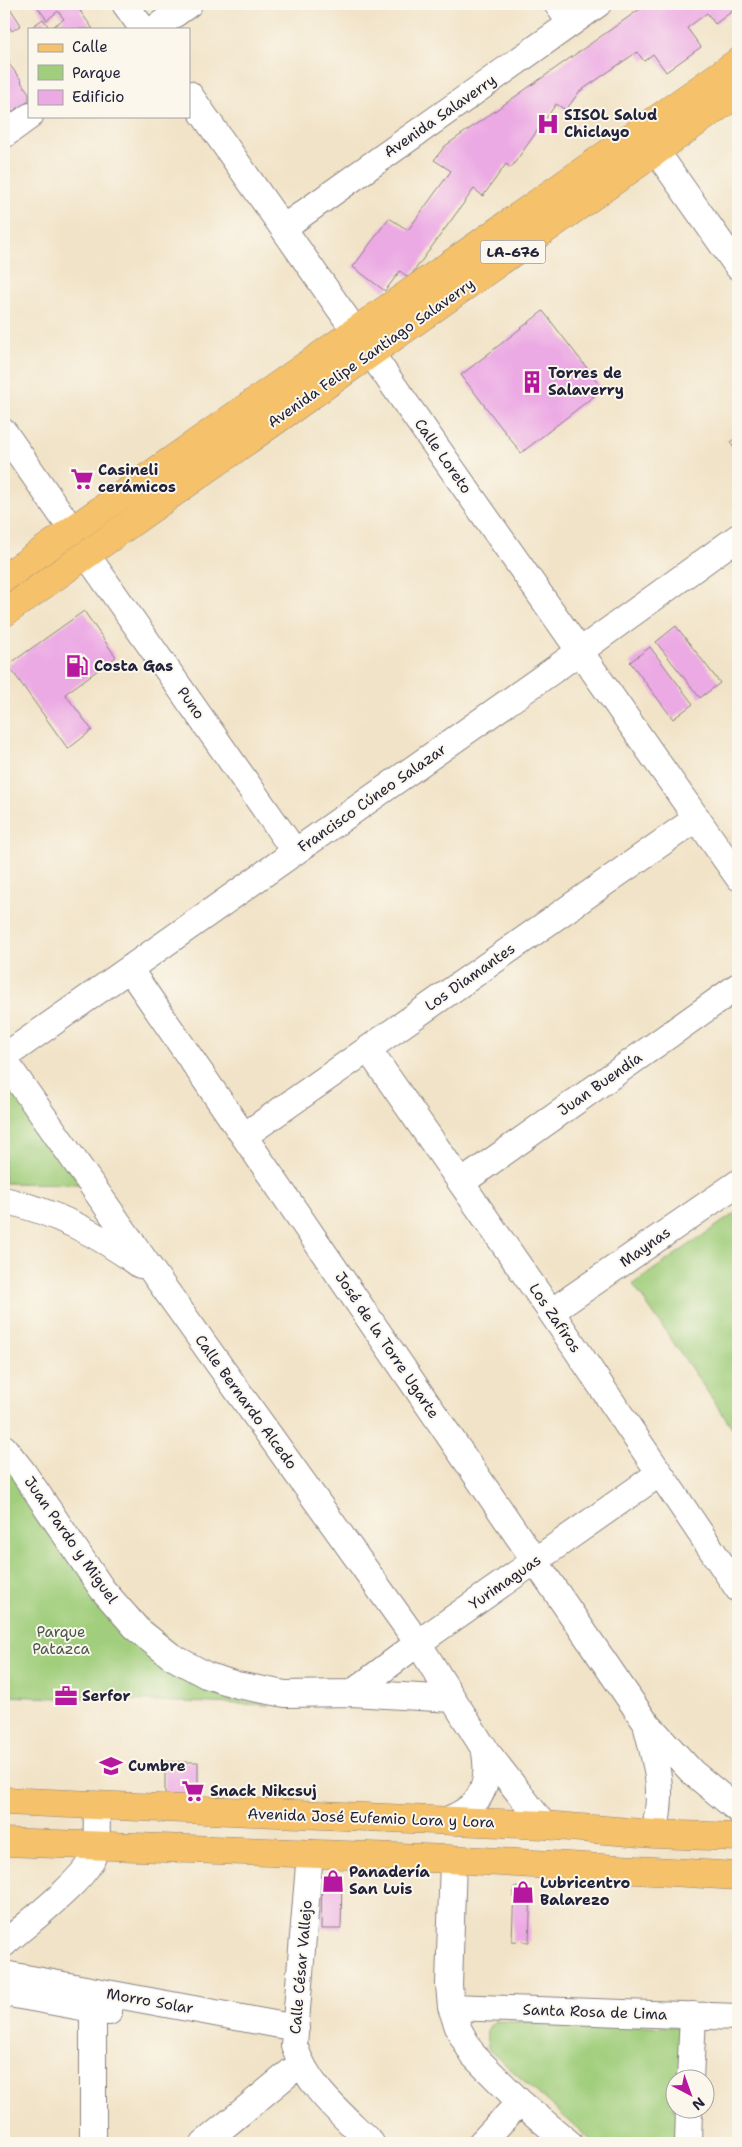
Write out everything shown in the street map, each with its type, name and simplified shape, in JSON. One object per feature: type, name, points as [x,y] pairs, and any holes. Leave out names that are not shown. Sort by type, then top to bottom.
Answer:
[{"type":"main road","name":"Avenida Felipe Santiago Salaverry","points":[[4,613],[86,554],[363,342],[738,62]]},
{"type":"main road","name":"Avenida Felipe Santiago Salaverry","points":[[4,578],[72,530],[656,151],[738,93]]},
{"type":"main road","name":"Avenida José Eufemio Lora y Lora","points":[[4,1801],[544,1825],[654,1834],[738,1837]]},
{"type":"main road","points":[[4,1842],[310,1853],[738,1876]]},
{"type":"street","points":[[126,4],[142,28]]},
{"type":"street","points":[[155,28],[189,4]]},
{"type":"street","name":"Avenida Salaverry","points":[[283,228],[564,14],[598,4]]},
{"type":"street","name":"Calle Loreto","points":[[190,95],[738,878]]},
{"type":"street","points":[[656,151],[738,267]]},
{"type":"street","points":[[4,432],[72,530]]},
{"type":"street","name":"Francisco Cúneo Salazar","points":[[4,1058],[579,652],[738,537]]},
{"type":"street","name":"Puno","points":[[86,554],[295,852]]},
{"type":"street","name":"Los Diamantes","points":[[244,1136],[697,818]]},
{"type":"street","name":"José de la Torre Ugarte","points":[[130,970],[644,1720],[692,1772],[738,1810]]},
{"type":"street","name":"Juan Buendía","points":[[461,1183],[738,986]]},
{"type":"street","name":"Los Zafiros","points":[[368,1049],[551,1312],[738,1589]]},
{"type":"street","name":"Calle Bernardo Alcedo","points":[[4,1058],[157,1278],[418,1643],[483,1747],[544,1825]]},
{"type":"street","name":"Maynas","points":[[551,1312],[738,1182]]},
{"type":"street","points":[[4,1200],[26,1205],[72,1223],[117,1248],[157,1278]]},
{"type":"street","name":"Juan Pardo y Miguel","points":[[4,1448],[23,1472],[102,1589],[138,1630],[171,1656],[206,1675],[237,1685],[285,1694],[352,1693],[453,1699]]},
{"type":"street","name":"Yurimaguas","points":[[352,1693],[418,1643],[660,1473]]},
{"type":"street","name":"José de la Torre Ugarte","points":[[644,1720],[658,1767],[660,1789],[659,1812],[654,1834]]},
{"type":"street","name":"Calle Bernardo Alcedo","points":[[443,1821],[458,1816],[472,1807],[481,1794],[487,1779],[487,1763],[483,1747]]},
{"type":"street","points":[[4,1944],[83,1872],[92,1859],[96,1846],[97,1806]]},
{"type":"street","name":"Calle César Vallejo","points":[[297,2045],[310,1853]]},
{"type":"street","points":[[452,1860],[449,1985],[451,2007],[459,2030],[473,2055],[520,2102],[568,2143]]},
{"type":"street","name":"Morro Solar","points":[[4,1974],[93,2000],[297,2045]]},
{"type":"street","name":"Morro Solar","points":[[4,1993],[93,2000]]},
{"type":"street","points":[[93,2000],[93,2143]]},
{"type":"street","name":"Santa Rosa de Lima","points":[[451,2007],[738,2017]]},
{"type":"street","points":[[690,2070],[693,2015]]},
{"type":"street","points":[[204,2143],[297,2045],[320,2093],[371,2143]]},
{"type":"street","points":[[481,2143],[520,2102]]},
{"type":"street","points":[[688,2143],[689,2120]]},
{"type":"green space","points":[[4,1079],[81,1184],[4,1183]]},
{"type":"green space","points":[[738,1211],[738,1436],[633,1284]]},
{"type":"green space","name":"Parque Patazca","points":[[4,1462],[65,1548],[229,1693],[270,1705],[4,1696]]},
{"type":"green space","points":[[495,2021],[676,2027],[685,2039],[684,2070],[664,2070],[664,2120],[682,2120],[681,2143],[594,2143],[489,2050],[487,2031]]},
{"type":"building","points":[[81,4],[85,8],[80,11],[92,28],[55,28],[54,26],[64,19],[58,11],[47,20],[36,5]]},
{"type":"building","points":[[647,4],[738,4],[738,7],[715,24],[707,13],[687,28],[701,47],[666,72],[653,54],[644,61],[637,52],[579,92],[566,110],[556,104],[511,168],[506,164],[483,196],[474,189],[409,278],[400,271],[385,291],[353,267],[389,218],[408,230],[451,171],[434,160],[445,146]]},
{"type":"building","points":[[10,8],[21,25],[12,31],[4,18],[4,13]]},
{"type":"building","points":[[43,19],[49,28],[35,28],[33,26]]},
{"type":"building","points":[[4,57],[10,61],[4,67]]},
{"type":"building","points":[[9,64],[28,92],[28,102],[9,114],[4,106],[4,79],[7,76],[4,69]]},
{"type":"building","name":"Torres de Salaverry","points":[[543,311],[603,389],[521,453],[461,375]]},
{"type":"building","points":[[738,436],[738,454],[730,442]]},
{"type":"building","points":[[84,611],[116,657],[65,694],[92,730],[68,749],[8,665]]},
{"type":"building","points":[[676,626],[720,683],[700,698],[656,642]]},
{"type":"building","points":[[650,647],[693,704],[673,719],[630,662]]},
{"type":"building","points":[[165,1762],[198,1762],[198,1796],[165,1795]]},
{"type":"building","points":[[738,1777],[738,1793],[730,1789]]},
{"type":"building","points":[[322,1876],[342,1876],[341,1929],[321,1929]]},
{"type":"building","points":[[514,1887],[531,1888],[529,1942],[512,1941]]},
{"type":"place","name":"SISOL Salud Chiclayo","points":[[548,124]]},
{"type":"place","name":"Torres de Salaverry","points":[[532,382]]},
{"type":"place","name":"Casineli cerámicos","points":[[82,479]]},
{"type":"place","name":"Costa Gas","points":[[77,666]]},
{"type":"place","name":"Serfor","points":[[66,1696]]},
{"type":"place","name":"Cumbre","points":[[111,1766]]},
{"type":"place","name":"Snack Nikcsuj","points":[[193,1791]]},
{"type":"place","name":"Panadería San Luis","points":[[333,1881]]},
{"type":"place","name":"Lubricentro Balarezo","points":[[523,1892]]}]
